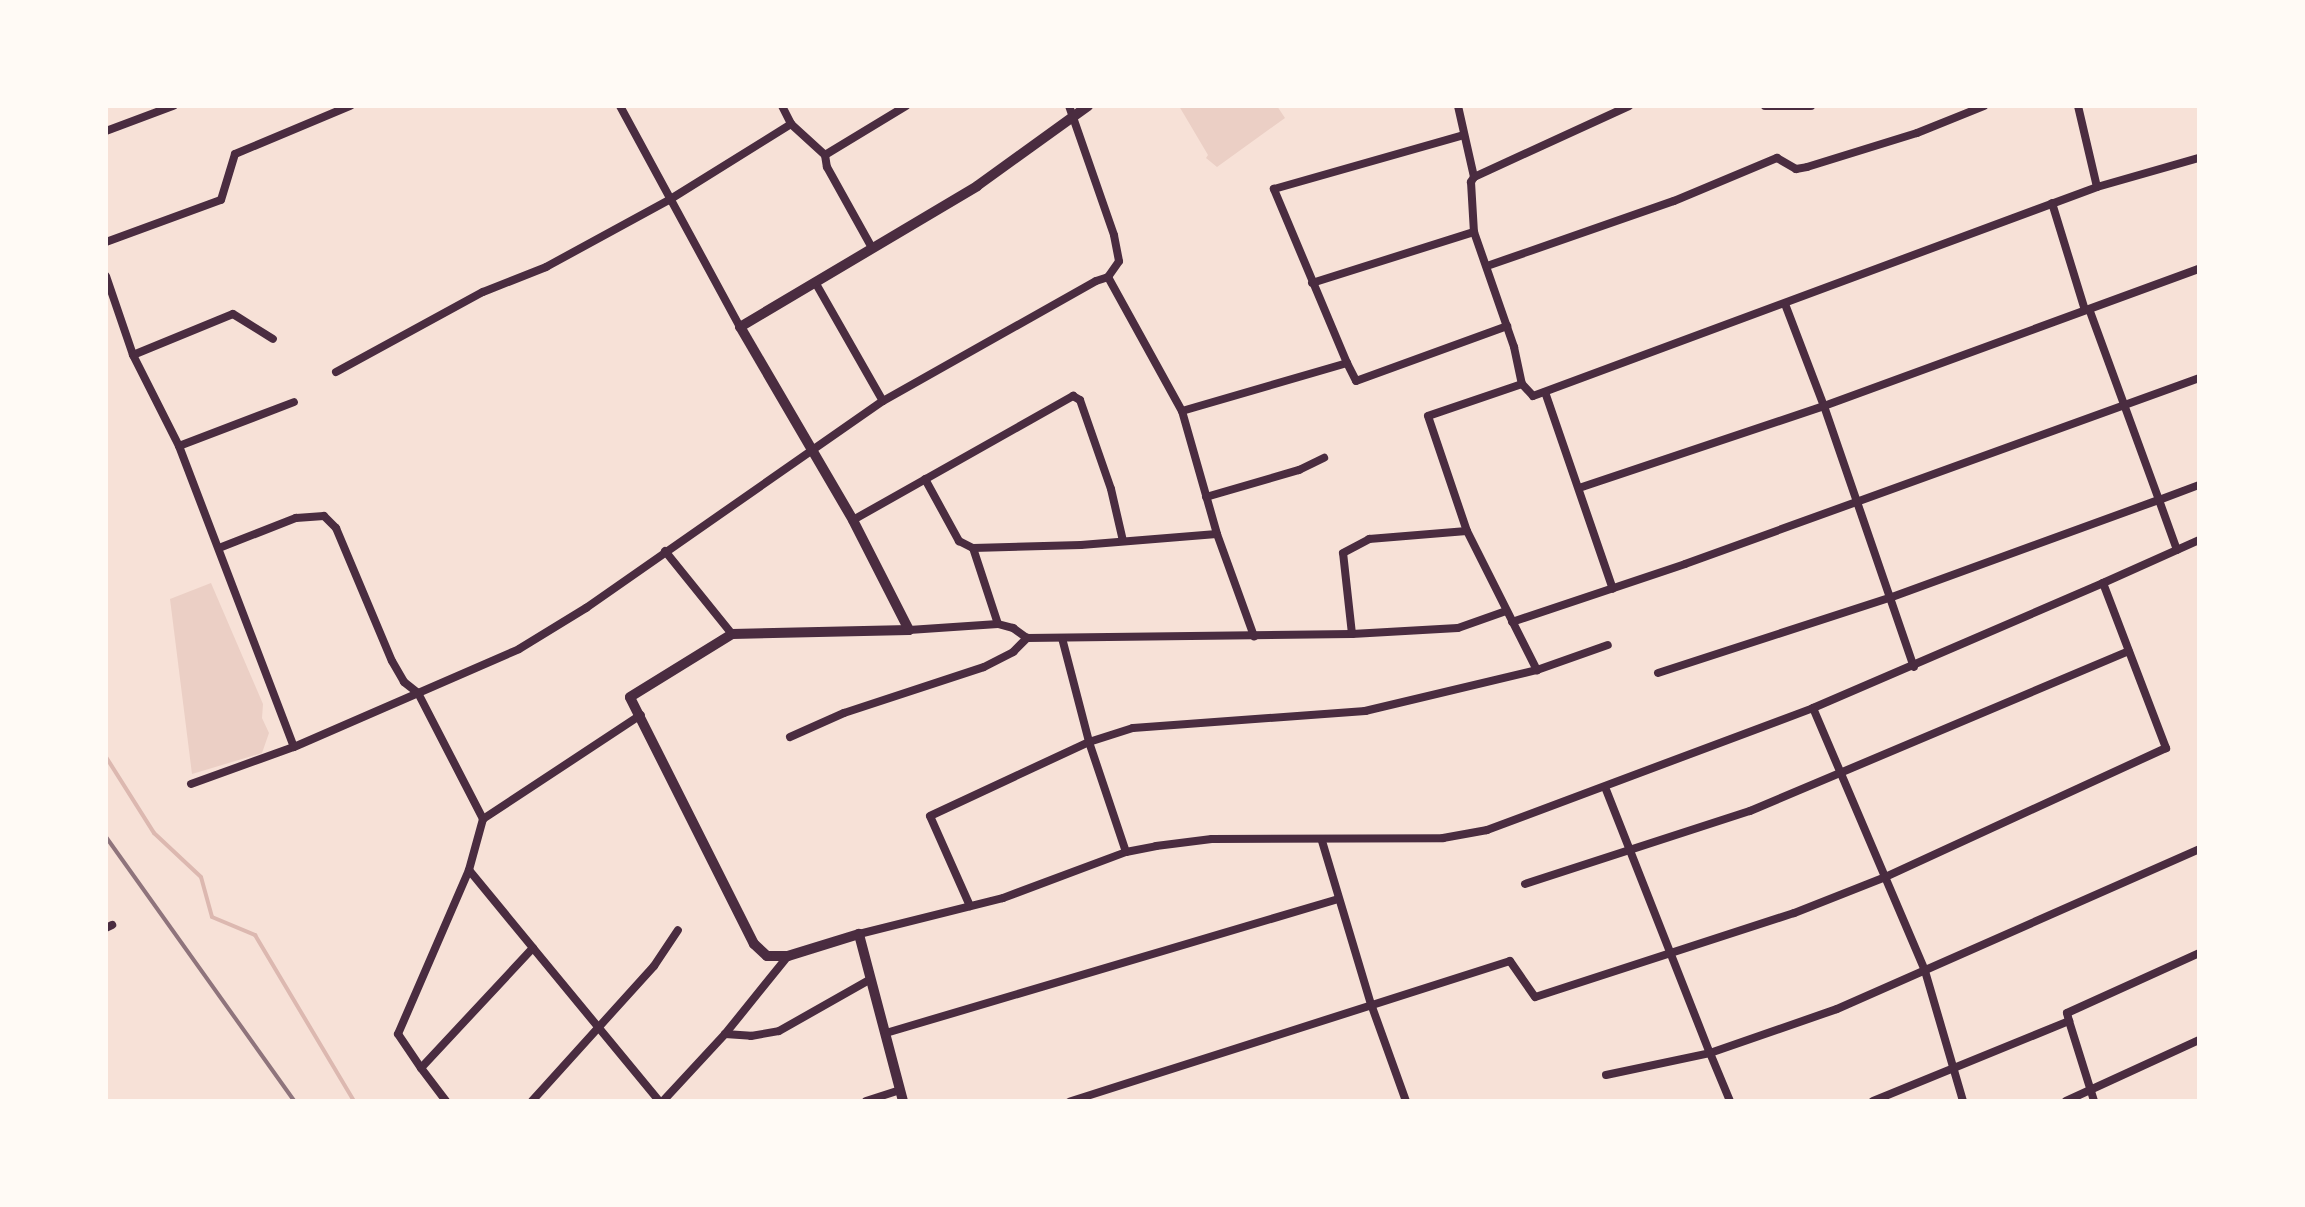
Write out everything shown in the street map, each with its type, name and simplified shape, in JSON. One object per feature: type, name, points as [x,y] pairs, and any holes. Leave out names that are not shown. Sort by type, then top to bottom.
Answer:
[{"type":"street","points":[[106,131],[173,106]]},
{"type":"street","points":[[106,242],[221,200],[235,154],[350,106]]},
{"type":"street","points":[[620,106],[740,327],[853,520],[909,630]]},
{"type":"street","points":[[782,106],[791,124],[825,155],[827,167],[872,248]]},
{"type":"street","points":[[825,155],[906,106]]},
{"type":"street","points":[[740,327],[977,186],[1072,111],[1088,106]]},
{"type":"street","points":[[1458,106],[1474,177],[1474,232],[1507,326],[1522,384],[1533,396],[2052,203],[2199,158]]},
{"type":"street","points":[[1474,177],[1629,106]]},
{"type":"street","points":[[1765,106],[1811,106]]},
{"type":"street","points":[[1487,266],[1674,201],[1777,158],[1796,169],[1807,167],[1917,133],[1984,106]]},
{"type":"street","points":[[2078,106],[2097,187]]},
{"type":"street","points":[[191,784],[294,747],[519,649],[586,608],[883,401],[1108,277],[1119,261],[1072,111]]},
{"type":"street","points":[[336,372],[483,292],[546,267],[669,200],[791,124]]},
{"type":"street","points":[[1463,135],[1274,189],[1356,381],[1507,326]]},
{"type":"street","points":[[2052,203],[2087,309],[2177,550]]},
{"type":"street","points":[[1312,283],[1474,232]]},
{"type":"street","points":[[1579,488],[1824,406],[2199,269]]},
{"type":"street","points":[[106,276],[133,355],[179,446],[294,747]]},
{"type":"street","points":[[1108,277],[1182,411],[1217,534],[1254,636]]},
{"type":"street","points":[[815,282],[883,401]]},
{"type":"street","points":[[1785,304],[1892,597],[1914,667]]},
{"type":"street","points":[[133,355],[233,314],[273,339]]},
{"type":"street","points":[[1182,411],[1347,363]]},
{"type":"street","points":[[1512,622],[1858,502],[2199,378]]},
{"type":"street","points":[[1522,384],[1428,416],[1467,531],[1537,670]]},
{"type":"street","points":[[1545,392],[1613,589]]},
{"type":"street","points":[[853,520],[1073,396],[1080,400],[1111,489],[1123,541]]},
{"type":"street","points":[[179,446],[294,402]]},
{"type":"street","points":[[1206,497],[1299,470],[1324,458]]},
{"type":"street","points":[[925,479],[959,541],[973,548],[1217,534]]},
{"type":"street","points":[[1658,673],[1892,597],[2199,485]]},
{"type":"street","points":[[219,548],[296,518],[324,516],[336,528],[392,661],[404,682],[418,693],[483,819]]},
{"type":"street","points":[[1352,634],[1343,553],[1369,539],[1467,531]]},
{"type":"street","points":[[1506,611],[1458,628],[1352,634],[1093,634],[1027,638],[1013,628],[998,624],[909,630],[732,634],[630,697],[754,944],[767,956],[788,956],[859,934],[1003,898],[1126,852],[1212,839],[1322,841],[1443,838],[1487,830],[1914,667],[2199,540]]},
{"type":"street","points":[[973,548],[998,624]]},
{"type":"street","points":[[665,551],[732,634]]},
{"type":"street","points":[[1070,1101],[1510,961],[1535,997],[1794,913],[1883,878],[2166,748],[2103,583]]},
{"type":"street","points":[[790,737],[844,713],[984,667],[1013,652],[1027,638]]},
{"type":"street","points":[[1062,638],[1089,742],[1126,852]]},
{"type":"street","points":[[970,906],[930,816],[1089,742],[1133,728],[1365,711],[1537,670],[1608,645]]},
{"type":"street","points":[[1525,884],[1750,811],[2129,651]]},
{"type":"street","points":[[1813,708],[1925,971],[1963,1101]]},
{"type":"street","points":[[446,1101],[398,1034],[469,870],[483,819],[641,715]]},
{"type":"street","points":[[1605,787],[1730,1101]]},
{"type":"street","points":[[1322,841],[1371,1004],[1406,1101]]},
{"type":"street","points":[[1606,1075],[1710,1053],[1837,1009],[2199,849]]},
{"type":"street","points":[[469,870],[661,1101],[725,1034],[788,956]]},
{"type":"street","points":[[886,1033],[1337,899]]},
{"type":"street","points":[[532,1101],[654,966],[678,930]]},
{"type":"street","points":[[859,934],[901,1096],[866,1101]]},
{"type":"street","points":[[421,1068],[533,948]]},
{"type":"street","points":[[2094,1101],[2067,1013],[2199,953]]},
{"type":"street","points":[[725,1034],[751,1036],[779,1031],[869,980]]},
{"type":"street","points":[[1878,1100],[2069,1021]]},
{"type":"street","points":[[2066,1101],[2199,1040]]},
{"type":"shaded area","points":[[1179,106],[1277,106],[1285,118],[1217,167],[1206,158],[1208,155]]},
{"type":"shaded area","points":[[211,583],[263,704],[262,718],[269,733],[262,753],[192,774],[170,599]]},
{"type":"waterway","points":[[106,757],[154,833],[201,877],[212,917],[255,935],[354,1101]]},
{"type":"railway","points":[[106,837],[294,1101]]}]
